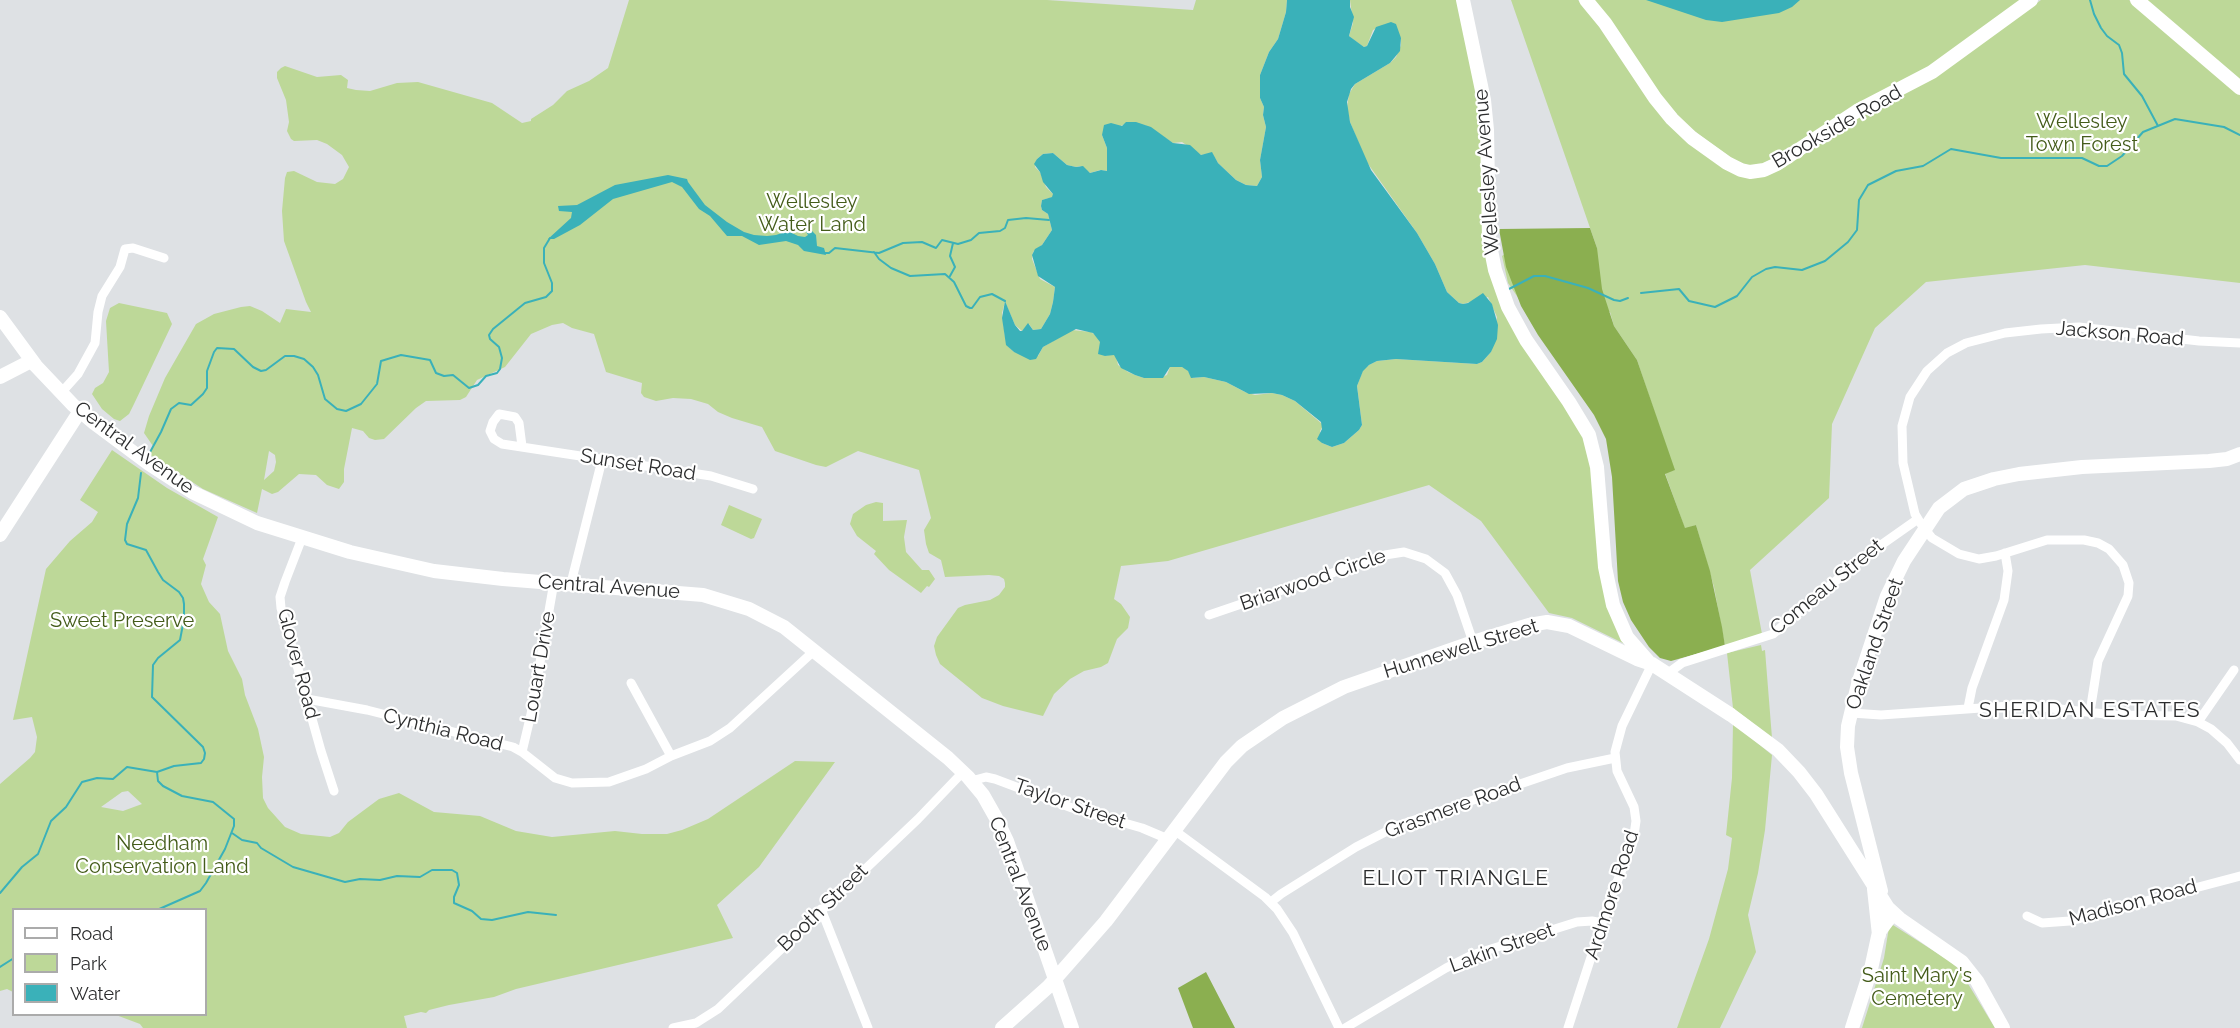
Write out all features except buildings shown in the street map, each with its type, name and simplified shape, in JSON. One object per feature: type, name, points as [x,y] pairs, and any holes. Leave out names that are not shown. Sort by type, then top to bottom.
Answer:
[{"type":"main road","name":"Wellesley Avenue","points":[[1463,0],[1479,71],[1485,112],[1489,240],[1495,270],[1508,307],[1526,340],[1589,435],[1596,459],[1605,567],[1613,605],[1627,637],[1652,664]]},
{"type":"main road","name":"Brookside Road","points":[[1586,0],[1672,119],[1692,138],[1727,163],[1750,172],[1764,170],[1777,164],[1857,111],[1932,72],[2031,0]]},
{"type":"main road","points":[[2137,0],[2240,88]]},
{"type":"main road","name":"Central Avenue","points":[[0,317],[31,361],[80,411],[149,464],[192,492],[243,518],[302,538],[396,564],[427,570],[691,593],[724,600],[772,620],[815,650],[967,776],[989,805],[1005,837],[1072,1028]]},
{"type":"main road","points":[[0,377],[31,361]]},
{"type":"main road","points":[[0,535],[80,411]]},
{"type":"main road","name":"Oakland Street","points":[[1884,902],[1847,753],[1847,734],[1851,713],[1887,596],[1921,524],[1953,496],[1971,486],[1994,479],[2068,468],[2210,461],[2227,459],[2240,454]]},
{"type":"main road","name":"Hunnewell Street","points":[[1002,1028],[1055,979],[1117,907],[1226,762],[1242,746],[1283,718],[1353,683],[1473,642],[1535,624],[1558,623],[1575,628],[1652,664],[1731,715],[1778,750],[1805,779],[1884,902],[1893,913],[1962,962],[1977,981],[2003,1028]]},
{"type":"main road","points":[[1844,837],[1860,812]]},
{"type":"main road","points":[[1844,837],[1865,826]]},
{"type":"main road","points":[[1874,886],[1879,935]]},
{"type":"main road","points":[[1852,1028],[1879,935],[1883,924],[1893,913]]},
{"type":"street","points":[[61,393],[78,374],[95,343],[102,296],[120,267],[125,249],[133,248],[164,258]]},
{"type":"street","name":"Jackson Road","points":[[1921,524],[1909,494],[1903,464],[1901,440],[1904,419],[1911,397],[1922,377],[1953,349],[1966,343],[2005,333],[2066,327],[2240,343]]},
{"type":"street","name":"Sunset Road","points":[[522,446],[716,477],[753,489]]},
{"type":"street","points":[[571,583],[602,460]]},
{"type":"street","points":[[1921,524],[1942,546],[1964,556],[1984,558],[2047,540],[2084,540],[2098,543],[2109,549],[2124,565],[2129,583],[2128,596],[2098,661],[2090,712]]},
{"type":"street","name":"Comeau Street","points":[[1667,674],[1682,663],[1773,634],[1864,557],[1921,524]]},
{"type":"street","name":"Glover Road","points":[[302,538],[280,597],[280,608],[334,791]]},
{"type":"street","name":"Briarwood Circle","points":[[1209,615],[1385,555],[1404,552],[1421,556],[1432,562],[1448,577],[1457,595],[1473,642]]},
{"type":"street","points":[[1968,708],[1972,688],[2004,600],[2008,571],[2005,553]]},
{"type":"street","name":"Louart Drive","points":[[522,752],[531,714],[554,582]]},
{"type":"street","name":"Cynthia Road","points":[[307,699],[367,710],[513,747],[555,778],[572,783],[609,782],[646,769],[671,756],[710,741],[730,728],[815,650]]},
{"type":"street","points":[[1615,758],[1617,739],[1622,726],[1652,664]]},
{"type":"street","points":[[2198,722],[2234,670]]},
{"type":"street","points":[[631,682],[671,756]]},
{"type":"street","points":[[1851,713],[1876,715],[2024,705],[2125,716],[2168,715],[2198,722],[2222,738],[2240,760]]},
{"type":"street","name":"Grasmere Road","points":[[1271,902],[1356,847],[1397,826],[1567,768],[1615,758]]},
{"type":"street","name":"Ardmore Road","points":[[1568,1028],[1616,883],[1632,848],[1636,821],[1632,801],[1620,777],[1615,758]]},
{"type":"street","name":"Taylor Street","points":[[967,776],[995,779],[1072,808],[1171,834],[1271,902],[1290,927],[1339,1028]]},
{"type":"street","name":"Booth Street","points":[[673,1028],[696,1023],[718,1009],[821,909],[967,776]]},
{"type":"street","name":"Madison Road","points":[[2027,916],[2042,923],[2070,921],[2240,876]]},
{"type":"street","points":[[821,909],[868,1028]]},
{"type":"street","name":"Lakin Street","points":[[1345,1028],[1472,955],[1577,922],[1602,923]]},
{"type":"green space","name":"Wellesley Water Land","points":[[629,0],[1047,0],[1193,10],[1196,0],[1287,0],[1278,39],[1269,52],[1260,75],[1260,98],[1264,107],[1266,127],[1260,160],[1262,177],[1257,186],[1246,185],[1236,180],[1218,163],[1212,153],[1201,155],[1182,142],[1173,143],[1145,125],[1125,124],[1102,135],[1107,148],[1108,171],[1100,170],[1090,173],[1080,166],[1067,165],[1053,153],[1043,154],[1037,159],[1035,167],[1040,172],[1046,187],[1053,194],[1053,197],[1042,200],[1041,206],[1042,210],[1048,214],[1052,230],[1042,245],[1033,252],[1032,259],[1040,279],[1055,287],[1050,314],[1041,329],[1033,330],[1029,324],[1022,331],[1015,325],[1005,302],[1002,313],[1005,337],[1014,352],[1038,356],[1043,347],[1072,330],[1091,332],[1099,338],[1105,356],[1113,354],[1116,356],[1118,365],[1135,375],[1144,378],[1160,378],[1167,375],[1170,367],[1182,367],[1186,368],[1193,378],[1204,377],[1226,382],[1255,395],[1272,393],[1295,401],[1321,423],[1323,426],[1320,431],[1322,443],[1332,447],[1344,443],[1362,425],[1357,386],[1363,370],[1369,365],[1377,361],[1396,359],[1477,364],[1491,352],[1497,317],[1488,297],[1463,304],[1447,292],[1435,264],[1417,233],[1366,161],[1350,122],[1347,108],[1349,94],[1355,84],[1390,63],[1396,57],[1401,45],[1401,38],[1386,24],[1373,30],[1367,46],[1364,47],[1349,36],[1353,23],[1350,0],[1457,0],[1474,81],[1501,292],[1589,433],[1604,574],[1627,645],[1572,618],[1549,613],[1481,521],[1429,485],[1168,561],[1121,566],[1114,599],[1121,604],[1130,617],[1128,628],[1117,639],[1108,663],[1084,671],[1070,679],[1054,694],[1043,716],[1003,706],[982,698],[940,664],[936,655],[934,646],[937,637],[958,608],[990,600],[999,595],[1005,583],[1004,579],[999,576],[989,575],[945,577],[941,560],[929,553],[926,544],[924,530],[931,518],[919,470],[858,451],[826,467],[816,465],[775,451],[762,427],[732,418],[718,412],[708,404],[691,399],[673,398],[656,401],[644,397],[641,393],[642,383],[606,372],[594,334],[563,323],[531,334],[505,367],[477,380],[466,397],[460,400],[426,401],[384,439],[369,438],[363,431],[352,428],[344,469],[344,482],[339,489],[327,485],[316,475],[299,474],[278,492],[272,494],[262,489],[257,513],[203,489],[149,454],[153,446],[144,433],[149,416],[165,378],[196,324],[214,314],[250,306],[280,323],[286,309],[311,312],[284,241],[282,211],[285,178],[287,172],[294,171],[317,182],[335,184],[343,179],[349,167],[342,155],[327,144],[317,140],[294,141],[291,139],[287,131],[289,122],[286,100],[277,78],[277,72],[281,68],[285,66],[317,77],[341,75],[348,80],[347,88],[356,90],[370,91],[397,83],[418,82],[492,103],[522,123],[531,121],[567,91],[589,81],[608,68]],"holes":[[[269,451],[275,455],[274,471],[264,480]]]},
{"type":"green space","name":"Wellesley Town Forest","points":[[1511,0],[1578,0],[1600,27],[1650,101],[1739,176],[1860,116],[1947,68],[2041,0],[2129,0],[2240,94],[2240,283],[2085,265],[1926,282],[1875,328],[1832,424],[1829,498],[1750,570],[1762,634],[1725,646],[1714,587],[1696,525],[1685,529],[1665,473],[1674,470],[1637,360],[1614,326],[1610,312],[1521,302],[1508,283],[1502,256],[1506,253],[1597,248]]},
{"type":"green space","points":[[1594,0],[2022,0],[1929,67],[1778,156],[1762,164],[1750,166],[1735,161],[1689,127],[1665,102]]},
{"type":"green space","points":[[2146,0],[2240,0],[2240,81]]},
{"type":"green space","points":[[1590,228],[1597,248],[1602,289],[1614,326],[1637,360],[1675,470],[1665,474],[1685,528],[1696,525],[1710,571],[1722,627],[1725,646],[1671,661],[1660,658],[1649,647],[1631,620],[1623,602],[1618,581],[1612,477],[1606,439],[1594,415],[1538,335],[1521,306],[1506,267],[1499,229]]},
{"type":"green space","points":[[119,303],[167,313],[172,324],[129,414],[120,421],[102,409],[92,394],[95,388],[103,383],[109,372],[106,321],[110,308]]},
{"type":"green space","points":[[112,450],[167,488],[218,517],[203,559],[206,565],[201,584],[209,602],[220,614],[228,651],[242,679],[245,695],[258,729],[264,757],[263,798],[268,808],[285,827],[301,834],[330,837],[339,833],[348,822],[379,799],[399,793],[434,812],[480,816],[516,831],[552,837],[615,831],[667,834],[708,819],[795,761],[835,762],[759,867],[717,905],[733,938],[516,989],[494,997],[404,1016],[407,1028],[143,1028],[140,1024],[119,1016],[207,1016],[207,908],[12,908],[12,992],[7,989],[0,991],[0,784],[35,752],[37,737],[32,717],[13,720],[46,569],[70,541],[92,522],[98,512],[80,500]],"holes":[[[128,791],[142,804],[123,811],[101,807],[122,792]]]},
{"type":"green space","points":[[876,502],[883,503],[883,521],[907,520],[904,537],[906,552],[922,570],[929,570],[935,579],[921,593],[889,570],[874,554],[876,551],[857,536],[850,524],[853,514],[866,505]]},
{"type":"green space","points":[[729,505],[762,519],[754,538],[751,539],[721,525]]},
{"type":"green space","points":[[1761,645],[1762,651],[1765,650],[1772,738],[1733,708],[1727,653]]},
{"type":"green space","points":[[1733,723],[1772,755],[1765,830],[1748,915],[1756,952],[1720,1028],[1677,1028],[1709,939],[1728,869],[1732,838],[1726,835],[1732,778]]},
{"type":"green space","name":"Saint Mary's Cemetery","points":[[1893,925],[1959,969],[1995,1028],[1862,1028],[1884,958],[1889,927]]},
{"type":"green space","points":[[1206,972],[1235,1028],[1193,1028],[1178,988]]},
{"type":"water","points":[[1287,0],[1350,0],[1354,17],[1349,36],[1364,47],[1367,46],[1376,27],[1391,22],[1396,24],[1401,38],[1400,51],[1390,63],[1355,84],[1351,89],[1347,102],[1350,122],[1371,170],[1417,233],[1435,264],[1447,292],[1463,304],[1483,293],[1492,304],[1498,325],[1497,339],[1491,352],[1477,364],[1396,359],[1377,361],[1369,365],[1363,371],[1357,386],[1362,425],[1344,443],[1332,447],[1317,439],[1322,429],[1321,422],[1295,401],[1282,395],[1249,394],[1226,382],[1204,377],[1191,378],[1188,371],[1182,367],[1170,367],[1163,378],[1144,378],[1121,368],[1114,355],[1098,354],[1100,342],[1093,333],[1076,329],[1043,347],[1036,359],[1030,360],[1006,345],[1002,318],[1005,301],[1020,331],[1028,323],[1033,330],[1041,329],[1050,314],[1053,302],[1055,287],[1038,276],[1032,255],[1052,230],[1048,214],[1042,210],[1041,206],[1042,200],[1052,197],[1053,194],[1043,182],[1034,164],[1043,154],[1053,153],[1067,165],[1083,166],[1090,173],[1107,171],[1107,148],[1102,135],[1104,125],[1111,123],[1122,126],[1126,122],[1136,122],[1151,127],[1173,143],[1190,145],[1201,155],[1212,152],[1218,163],[1236,180],[1246,185],[1257,186],[1262,177],[1260,160],[1266,127],[1264,107],[1260,98],[1260,75],[1269,52],[1278,39]]},
{"type":"water","points":[[1646,0],[1800,0],[1779,13],[1722,22],[1706,20]]},
{"type":"water","points":[[668,175],[687,179],[705,205],[744,232],[767,236],[788,231],[805,237],[808,235],[805,230],[808,227],[816,235],[817,246],[824,248],[826,255],[804,251],[798,245],[786,241],[759,245],[742,236],[727,236],[710,216],[699,209],[682,187],[672,182],[613,199],[580,225],[554,239],[548,239],[571,218],[572,212],[559,211],[558,206],[577,205],[615,185]]},
{"type":"waterway","points":[[2090,0],[2101,28],[2119,45],[2124,74],[2142,96],[2158,126]]},
{"type":"waterway","points":[[1641,293],[1679,289],[1689,301],[1715,307],[1737,296],[1752,277],[1766,269],[1775,267],[1802,270],[1825,261],[1848,242],[1857,230],[1859,200],[1868,185],[1896,171],[1923,166],[1951,149],[2001,158],[2082,158],[2099,166],[2107,166],[2122,156],[2143,132],[2175,119],[2224,127],[2240,135]]},
{"type":"waterway","points":[[825,253],[835,248],[879,253],[903,243],[922,242],[936,248],[942,240],[958,244],[971,240],[979,233],[1000,231],[1005,228],[1008,220],[1026,218],[1049,220]]},
{"type":"waterway","points":[[149,454],[171,409],[179,403],[191,405],[207,388],[207,371],[217,348],[234,349],[253,367],[261,371],[266,370],[285,356],[304,359],[318,375],[325,399],[337,409],[346,411],[361,404],[377,384],[381,361],[401,355],[430,360],[436,373],[444,376],[453,375],[469,388],[478,385],[486,376],[497,373],[500,369],[502,358],[499,347],[489,335],[493,329],[525,303],[546,297],[552,291],[552,283],[544,263],[544,248],[550,238]]},
{"type":"waterway","points":[[950,276],[955,267],[950,256],[953,243]]},
{"type":"waterway","points":[[874,252],[891,268],[910,276],[945,274],[954,282],[966,306],[970,308],[980,297],[992,294],[1005,301]]},
{"type":"waterway","points":[[1509,289],[1534,276],[1545,276],[1588,288],[1614,300],[1620,301],[1628,298]]},
{"type":"waterway","points":[[0,893],[22,867],[38,854],[51,821],[66,807],[82,782],[97,778],[113,779],[127,767],[157,772],[174,766],[201,763],[204,759],[203,747],[152,697],[153,665],[180,640],[184,604],[179,592],[163,580],[146,550],[127,544],[125,540],[127,524],[138,498],[141,473]]},
{"type":"waterway","points":[[157,772],[158,781],[163,786],[182,796],[213,802],[234,819],[234,826],[225,849],[200,891],[162,908]]},
{"type":"waterway","points":[[232,833],[242,840],[257,843],[261,848],[293,867],[345,882],[360,879],[380,880],[397,876],[420,877],[432,870],[452,870],[457,873],[459,885],[454,903],[472,911],[481,919],[492,920],[528,912],[556,915]]},
{"type":"waterway","points":[[0,967],[12,959]]},
{"type":"district","name":"SHERIDAN ESTATES","points":[[2090,711]]},
{"type":"district","name":"ELIOT TRIANGLE","points":[[1456,879]]},
{"type":"park label","name":"Sweet Preserve","points":[[122,621]]},
{"type":"park label","name":"Needham Conservation Land","points":[[162,856]]}]
